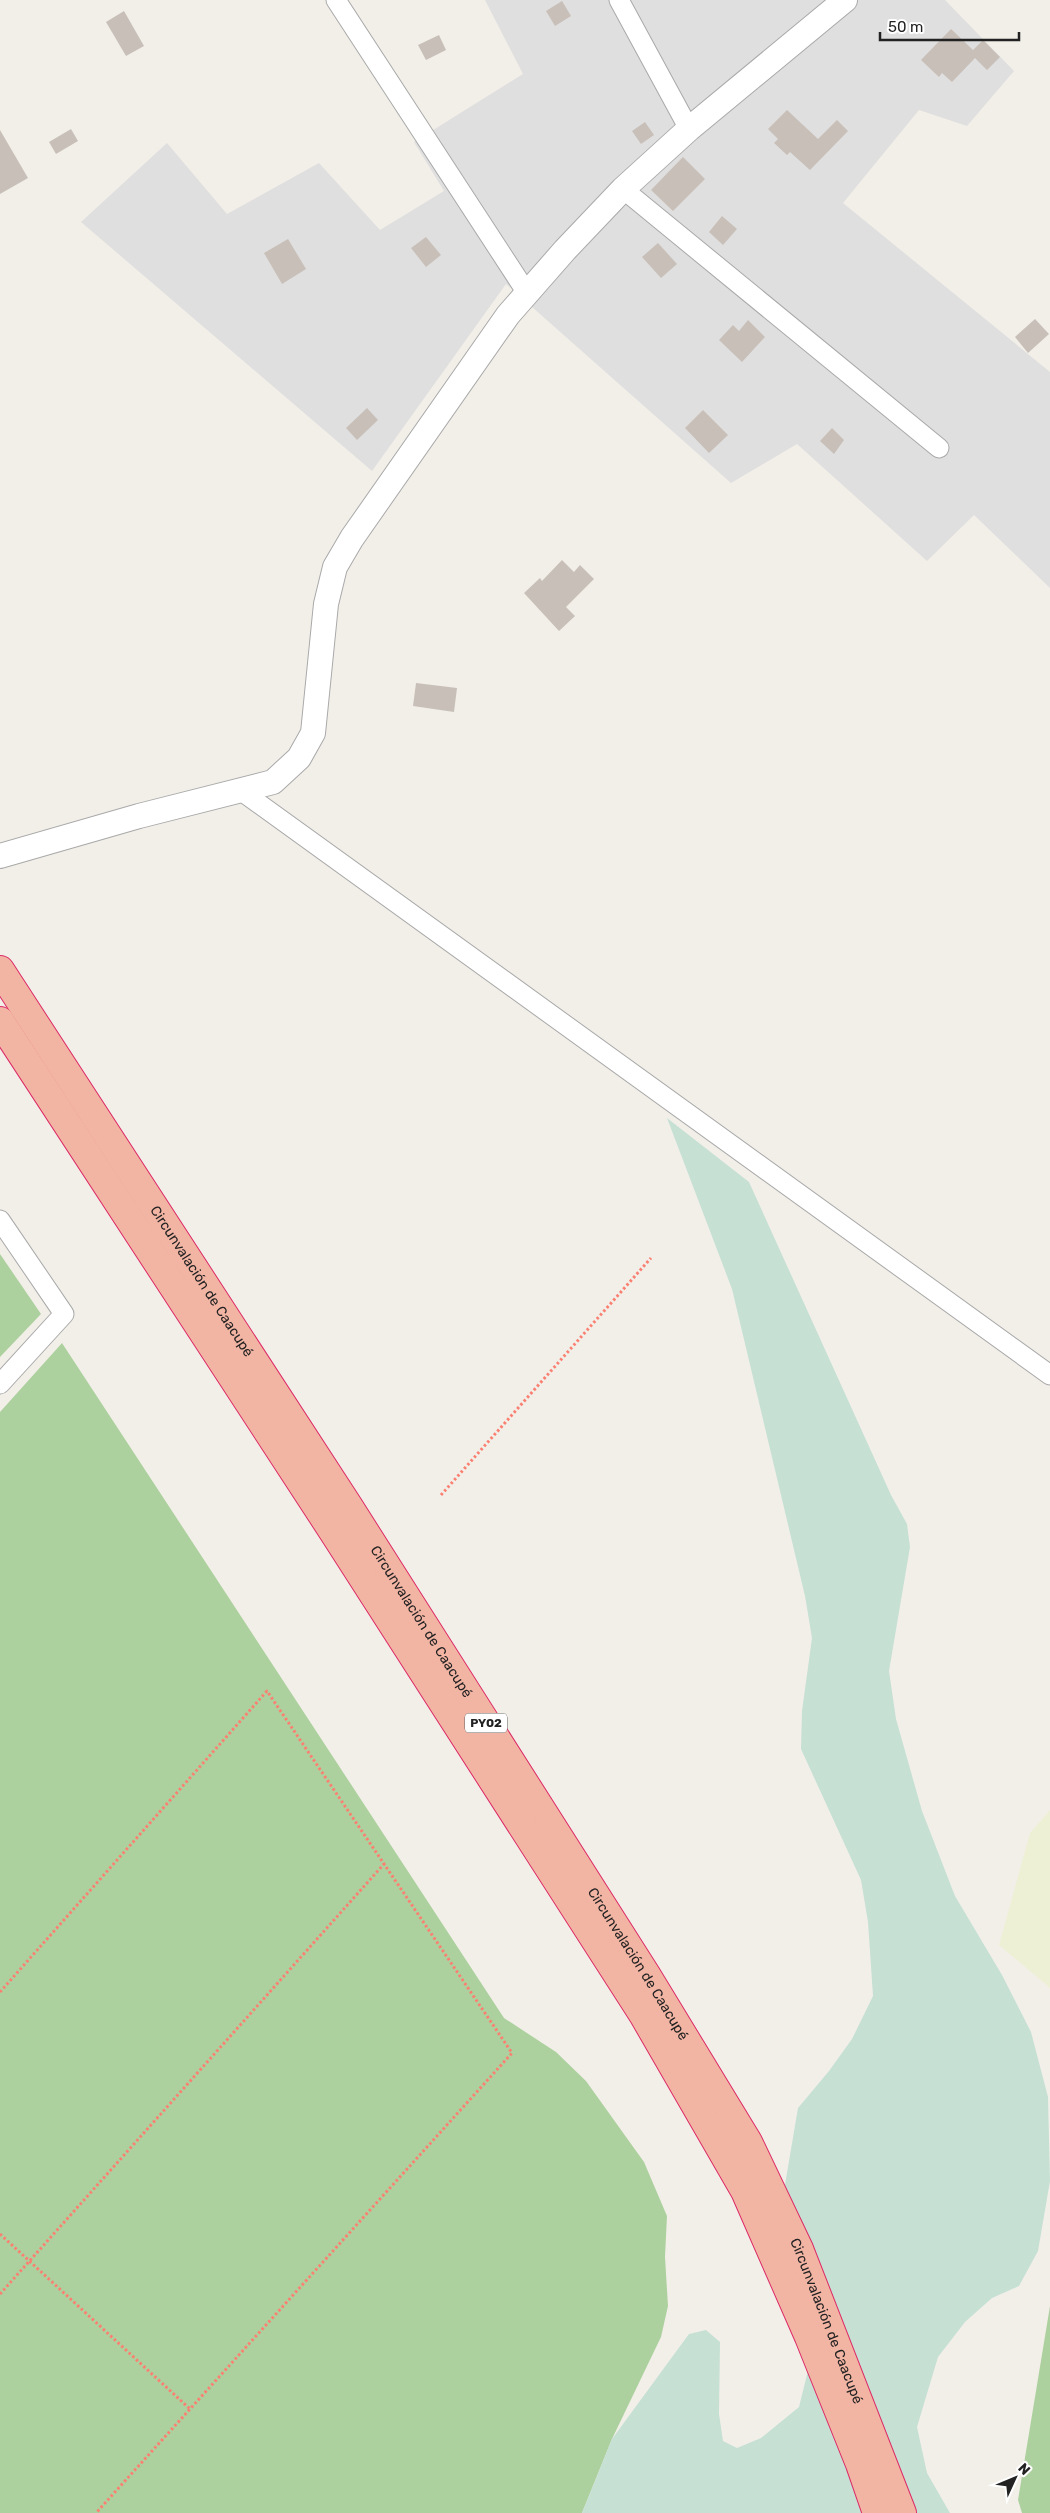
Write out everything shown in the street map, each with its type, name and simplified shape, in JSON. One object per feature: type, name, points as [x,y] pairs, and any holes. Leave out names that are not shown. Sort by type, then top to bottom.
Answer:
[{"type":"highway","name":"Circunvalación de Caacupé","points":[[0,970],[349,1507],[647,1976],[748,2142],[799,2249],[902,2513]]},
{"type":"highway","name":"Circunvalación de Caacupé","points":[[0,1021],[336,1536],[648,2024],[745,2191],[809,2337],[860,2464],[877,2513]]},
{"type":"street","points":[[336,0],[527,293]]},
{"type":"street","points":[[619,0],[689,129]]},
{"type":"street","points":[[0,856],[273,782],[300,758],[313,733],[326,604],[335,567],[352,538],[496,331],[527,293],[623,189],[689,129],[845,0]]},
{"type":"street","points":[[623,189],[939,448]]},
{"type":"street","points":[[240,790],[1050,1375]]},
{"type":"street","points":[[0,1220],[64,1314],[0,1384]]},
{"type":"path","points":[[441,1495],[651,1258]]},
{"type":"path","points":[[0,1992],[267,1691],[512,2053],[96,2513]]},
{"type":"path","points":[[0,2294],[384,1864]]},
{"type":"path","points":[[0,2234],[190,2409]]},
{"type":"shaded area","points":[[485,0],[945,0],[1014,71],[967,126],[919,110],[843,203],[1050,372],[1050,588],[974,515],[927,561],[797,444],[731,483],[506,284],[372,471],[81,222],[167,143],[227,214],[319,163],[380,230],[444,191],[414,142],[523,74]]},
{"type":"green space","points":[[667,1118],[749,1182],[891,1495],[907,1524],[910,1547],[889,1671],[896,1719],[922,1811],[955,1896],[1002,1975],[1031,2032],[1048,2097],[1050,2181],[1038,2251],[1019,2286],[992,2298],[965,2322],[938,2357],[917,2427],[927,2473],[950,2513],[582,2513],[612,2439],[689,2334],[706,2330],[720,2342],[719,2414],[723,2441],[737,2448],[761,2438],[799,2407],[817,2334],[779,2220],[798,2108],[829,2071],[852,2039],[873,1996],[868,1922],[861,1880],[801,1749],[802,1711],[812,1638],[805,1596],[732,1289]]},
{"type":"green space","points":[[0,1254],[41,1314],[0,1357]]},
{"type":"green space","points":[[62,1343],[504,2018],[556,2052],[586,2081],[644,2162],[667,2216],[665,2257],[668,2306],[661,2337],[612,2439],[582,2513],[0,2513],[0,1412]]},
{"type":"green space","points":[[1050,1810],[1050,1988],[999,1945],[1030,1833]]},
{"type":"green space","points":[[1050,2306],[1050,2513],[1022,2513],[1018,2500]]},
{"type":"building","points":[[562,1],[571,16],[555,26],[546,11]]},
{"type":"building","points":[[124,11],[144,46],[126,56],[106,22]]},
{"type":"building","points":[[951,29],[973,50],[983,40],[1000,57],[987,70],[975,58],[952,82],[942,73],[939,77],[921,60]]},
{"type":"building","points":[[439,35],[446,50],[426,60],[418,45]]},
{"type":"building","points":[[787,110],[818,139],[837,120],[848,131],[810,170],[790,152],[787,155],[774,143],[778,139],[768,129]]},
{"type":"building","points":[[645,122],[654,135],[641,144],[632,131]]},
{"type":"building","points":[[71,129],[78,141],[56,154],[49,142]]},
{"type":"building","points":[[0,130],[28,178],[0,194]]},
{"type":"building","points":[[683,157],[705,179],[673,211],[651,190]]},
{"type":"building","points":[[722,216],[737,229],[723,245],[709,232]]},
{"type":"building","points":[[426,237],[441,255],[426,267],[411,248]]},
{"type":"building","points":[[288,239],[306,269],[282,284],[264,253]]},
{"type":"building","points":[[658,243],[677,264],[661,278],[642,257]]},
{"type":"building","points":[[1035,319],[1049,334],[1028,353],[1015,337]]},
{"type":"building","points":[[748,320],[765,337],[742,362],[719,340],[733,325],[739,331]]},
{"type":"building","points":[[367,408],[378,420],[357,440],[346,428]]},
{"type":"building","points":[[703,410],[728,435],[709,453],[685,428]]},
{"type":"building","points":[[832,428],[844,440],[834,454],[820,441]]},
{"type":"building","points":[[562,560],[574,572],[580,565],[594,579],[566,607],[575,616],[559,631],[524,593],[540,578],[542,581]]},
{"type":"building","points":[[416,683],[457,688],[454,712],[413,706]]}]
